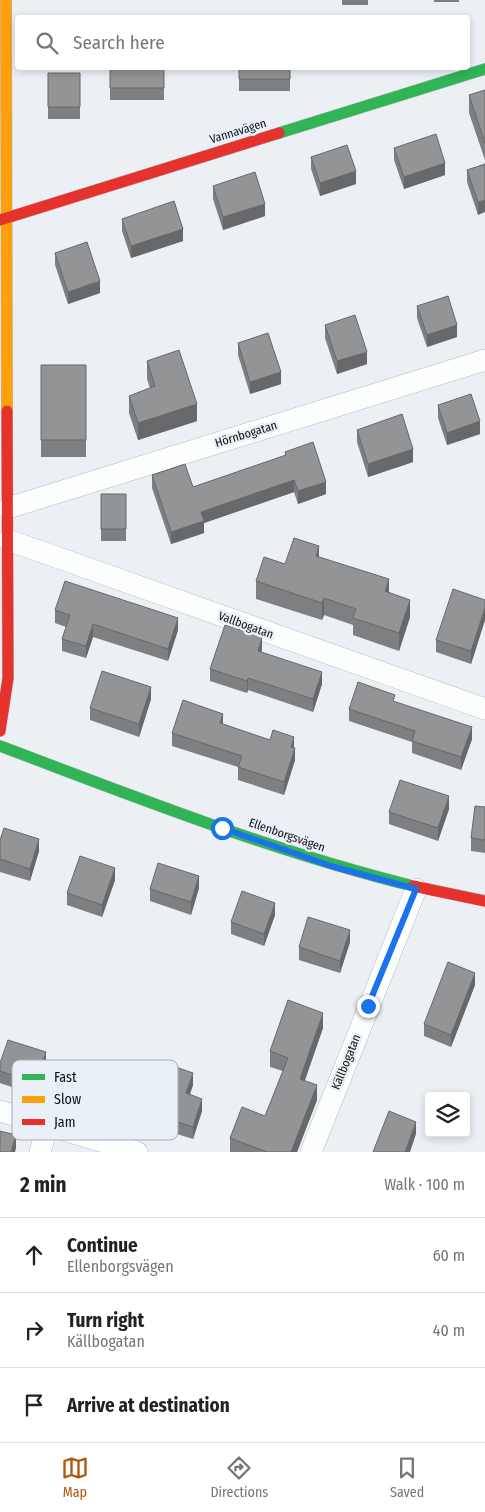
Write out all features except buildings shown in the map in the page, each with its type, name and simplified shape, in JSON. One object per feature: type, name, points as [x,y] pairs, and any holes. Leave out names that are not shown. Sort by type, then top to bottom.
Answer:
[{"type":"street","points":[[0,731],[8,678],[8,508],[3,219],[8,29],[6,0]]},
{"type":"street","name":"Vannavägen","points":[[3,219],[435,75],[485,69]]},
{"type":"street","name":"Hörnbogatan","points":[[8,508],[485,360]]},
{"type":"street","name":"Vallbogatan","points":[[8,540],[485,709]]},
{"type":"street","name":"Ellenborgsvägen","points":[[0,746],[331,866],[416,889],[485,901]]},
{"type":"street","name":"Källbogatan","points":[[310,1152],[416,889]]},
{"type":"street","points":[[99,1140],[137,1152]]},
{"type":"traffic: fast","points":[[279,133],[485,69]]},
{"type":"traffic: fast","points":[[0,746],[256,840],[308,857],[413,886]]},
{"type":"traffic: slow","points":[[6,0],[7,411]]},
{"type":"traffic: jam","points":[[0,220],[279,133]]},
{"type":"traffic: jam","points":[[0,731],[8,678],[7,411]]},
{"type":"traffic: jam","points":[[413,886],[485,901]]},
{"type":"route","points":[[222,828],[331,866],[416,889],[368,1006]]}]
